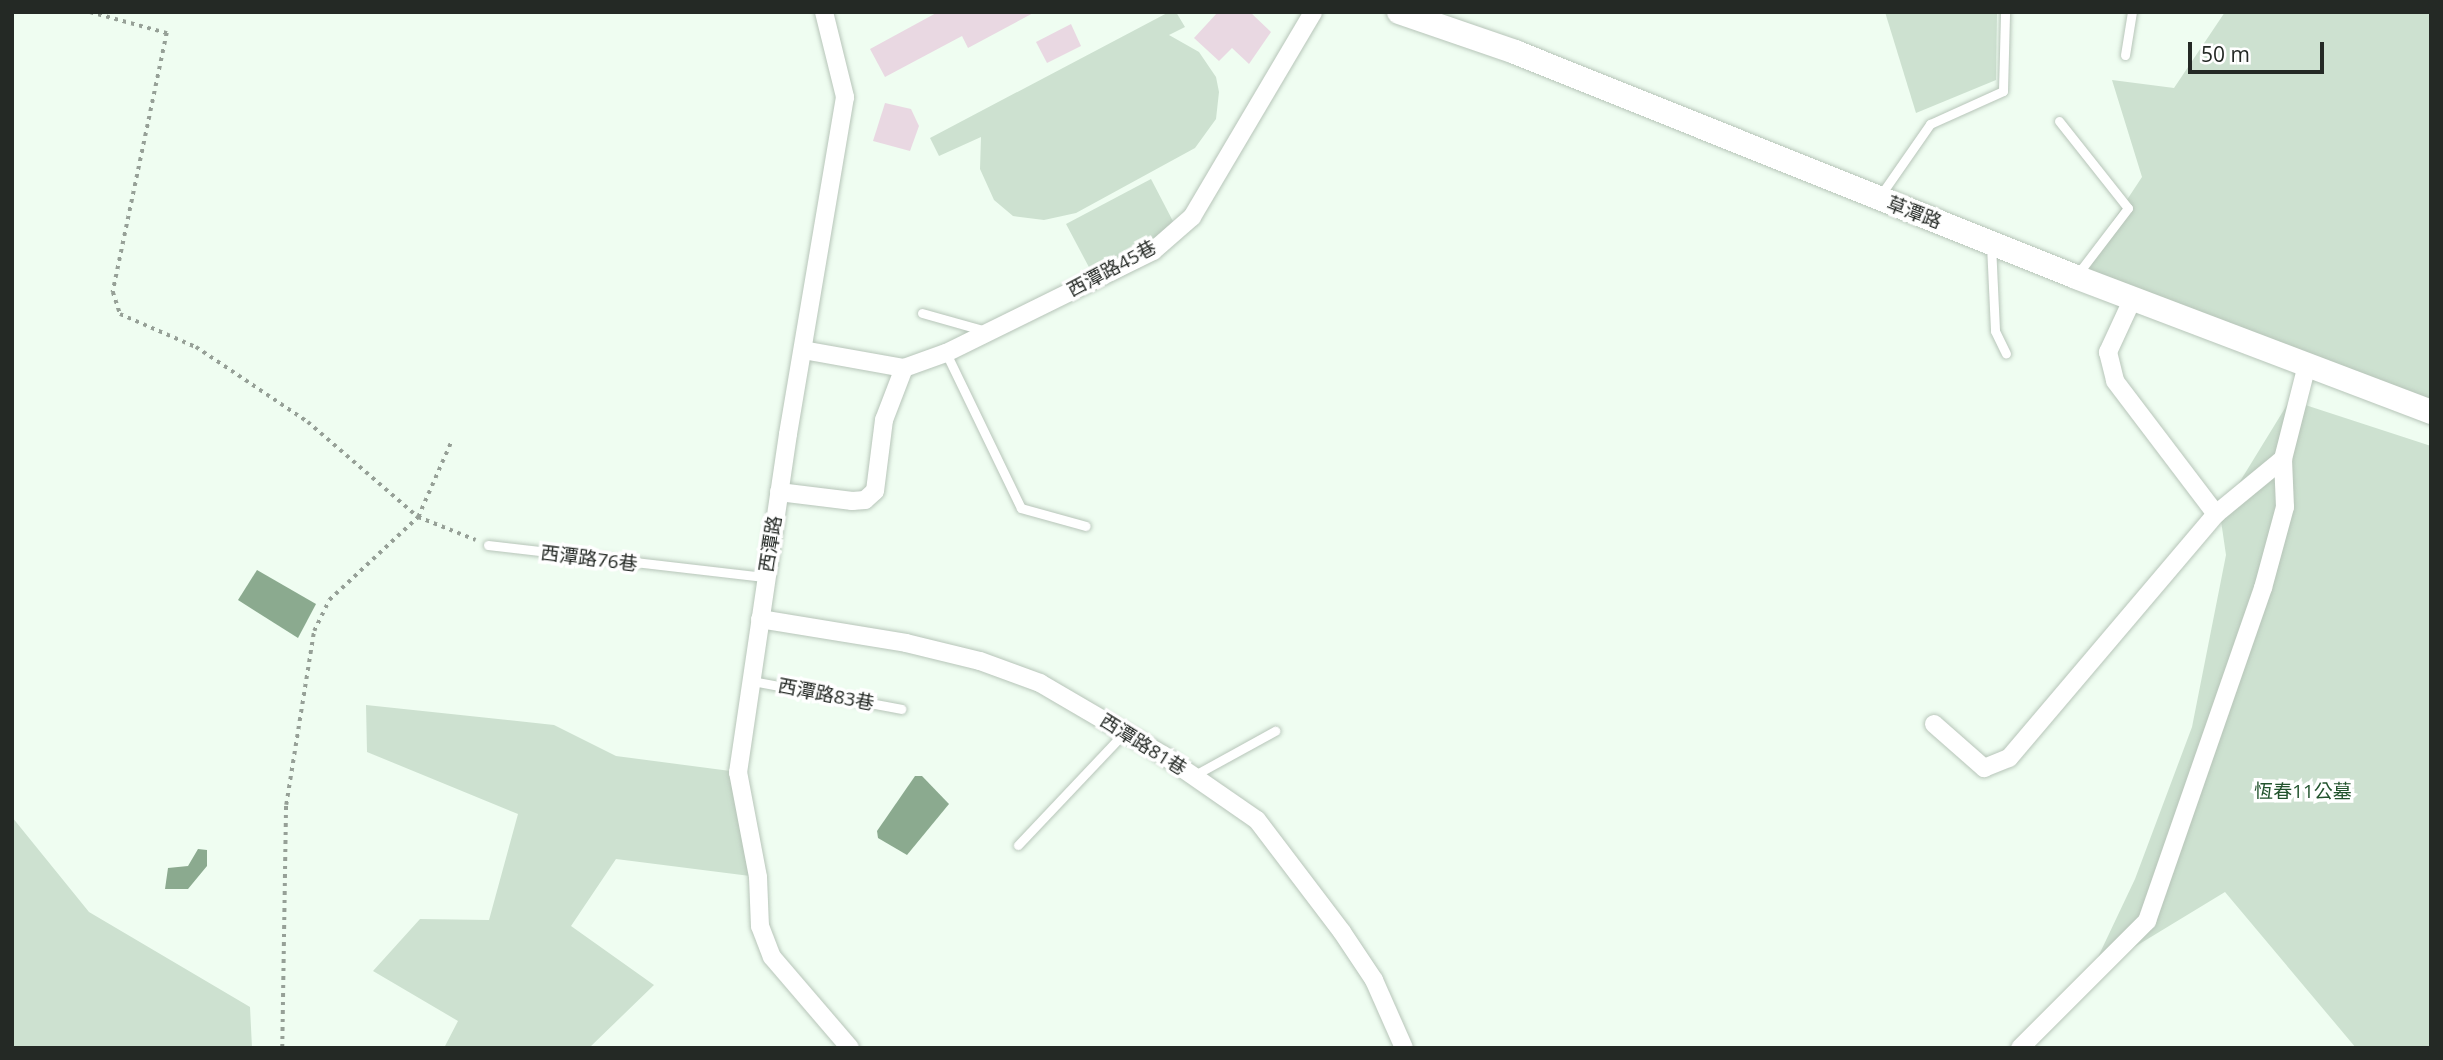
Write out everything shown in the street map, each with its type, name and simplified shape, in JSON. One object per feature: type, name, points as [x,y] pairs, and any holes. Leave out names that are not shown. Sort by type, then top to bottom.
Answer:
[{"type":"street","name":"西潭路","points":[[824,12],[845,97],[779,492],[738,772],[758,877],[760,926],[772,957],[795,988],[850,1048]]},
{"type":"street","name":"西潭路45巷","points":[[904,369],[946,353],[1153,251],[1192,217],[1313,12]]},
{"type":"street","name":"草潭路","points":[[1399,12],[1515,52],[2076,277],[2431,412]]},
{"type":"street","points":[[2133,298],[2108,352],[2115,381],[2216,514]]},
{"type":"street","points":[[779,492],[852,501],[865,500],[875,491],[884,420],[904,369],[803,350]]},
{"type":"street","points":[[2020,1048],[2147,921],[2263,588],[2285,507],[2283,459],[2306,365]]},
{"type":"street","points":[[1934,724],[1984,768],[2009,758],[2216,514],[2283,459]]},
{"type":"street","name":"西潭路81巷","points":[[760,619],[906,643],[979,662],[1040,683],[1193,776],[1256,820],[1322,904],[1374,980],[1404,1048]]},
{"type":"lane","points":[[1878,199],[1930,124],[2003,91],[2005,12]]},
{"type":"lane","points":[[2125,55],[2132,12]]},
{"type":"lane","points":[[2059,121],[2128,208],[2076,277]]},
{"type":"lane","points":[[1991,243],[1995,331],[2007,354]]},
{"type":"lane","points":[[922,313],[988,332]]},
{"type":"lane","points":[[946,353],[1021,508],[1086,526]]},
{"type":"lane","name":"西潭路76巷","points":[[488,545],[766,577]]},
{"type":"lane","name":"西潭路83巷","points":[[752,681],[901,709]]},
{"type":"lane","points":[[1193,776],[1275,731]]},
{"type":"lane","points":[[1017,845],[1124,733]]},
{"type":"path","points":[[90,12],[167,33],[113,292],[120,314],[196,347],[308,422],[418,517],[488,545]]},
{"type":"path","points":[[282,1048],[286,805],[314,631],[329,600],[418,517],[452,440]]},
{"type":"green space","points":[[1169,12],[1176,12],[1185,27],[1169,35],[1199,52],[1216,77],[1219,92],[1216,119],[1195,148],[1076,213],[1044,220],[1013,216],[994,200],[980,169],[981,137],[939,156],[930,138]]},
{"type":"green space","points":[[1885,12],[1997,12],[1996,80],[1916,113]]},
{"type":"green space","points":[[2225,12],[2431,12],[2431,416],[2076,277],[2142,177],[2112,80],[2174,88]]},
{"type":"green space","points":[[1151,179],[1176,227],[1091,271],[1066,224]]},
{"type":"green space","name":"恆春11公墓","points":[[2290,400],[2431,446],[2431,1048],[2356,1048],[2225,892],[2090,974],[2135,879],[2192,727],[2226,555],[2220,514]]},
{"type":"green space","points":[[366,705],[554,725],[616,756],[738,772],[758,877],[616,859],[571,926],[654,985],[589,1048],[444,1048],[458,1021],[373,971],[420,919],[489,920],[518,814],[367,752]]},
{"type":"green space","points":[[12,817],[89,912],[250,1007],[252,1048],[12,1048]]},
{"type":"shaded area","points":[[257,570],[316,604],[298,638],[238,600]]},
{"type":"shaded area","points":[[915,776],[922,776],[949,804],[907,855],[878,838],[877,831]]},
{"type":"shaded area","points":[[198,849],[207,850],[207,866],[188,889],[165,889],[168,868],[188,866]]},
{"type":"building","points":[[938,12],[1035,12],[968,48],[962,36],[885,77],[870,49]]},
{"type":"building","points":[[1218,12],[1250,12],[1271,32],[1249,64],[1232,48],[1219,61],[1194,38]]},
{"type":"building","points":[[1071,24],[1081,46],[1047,63],[1036,42]]},
{"type":"building","points":[[885,103],[911,109],[919,126],[910,151],[873,141]]}]
